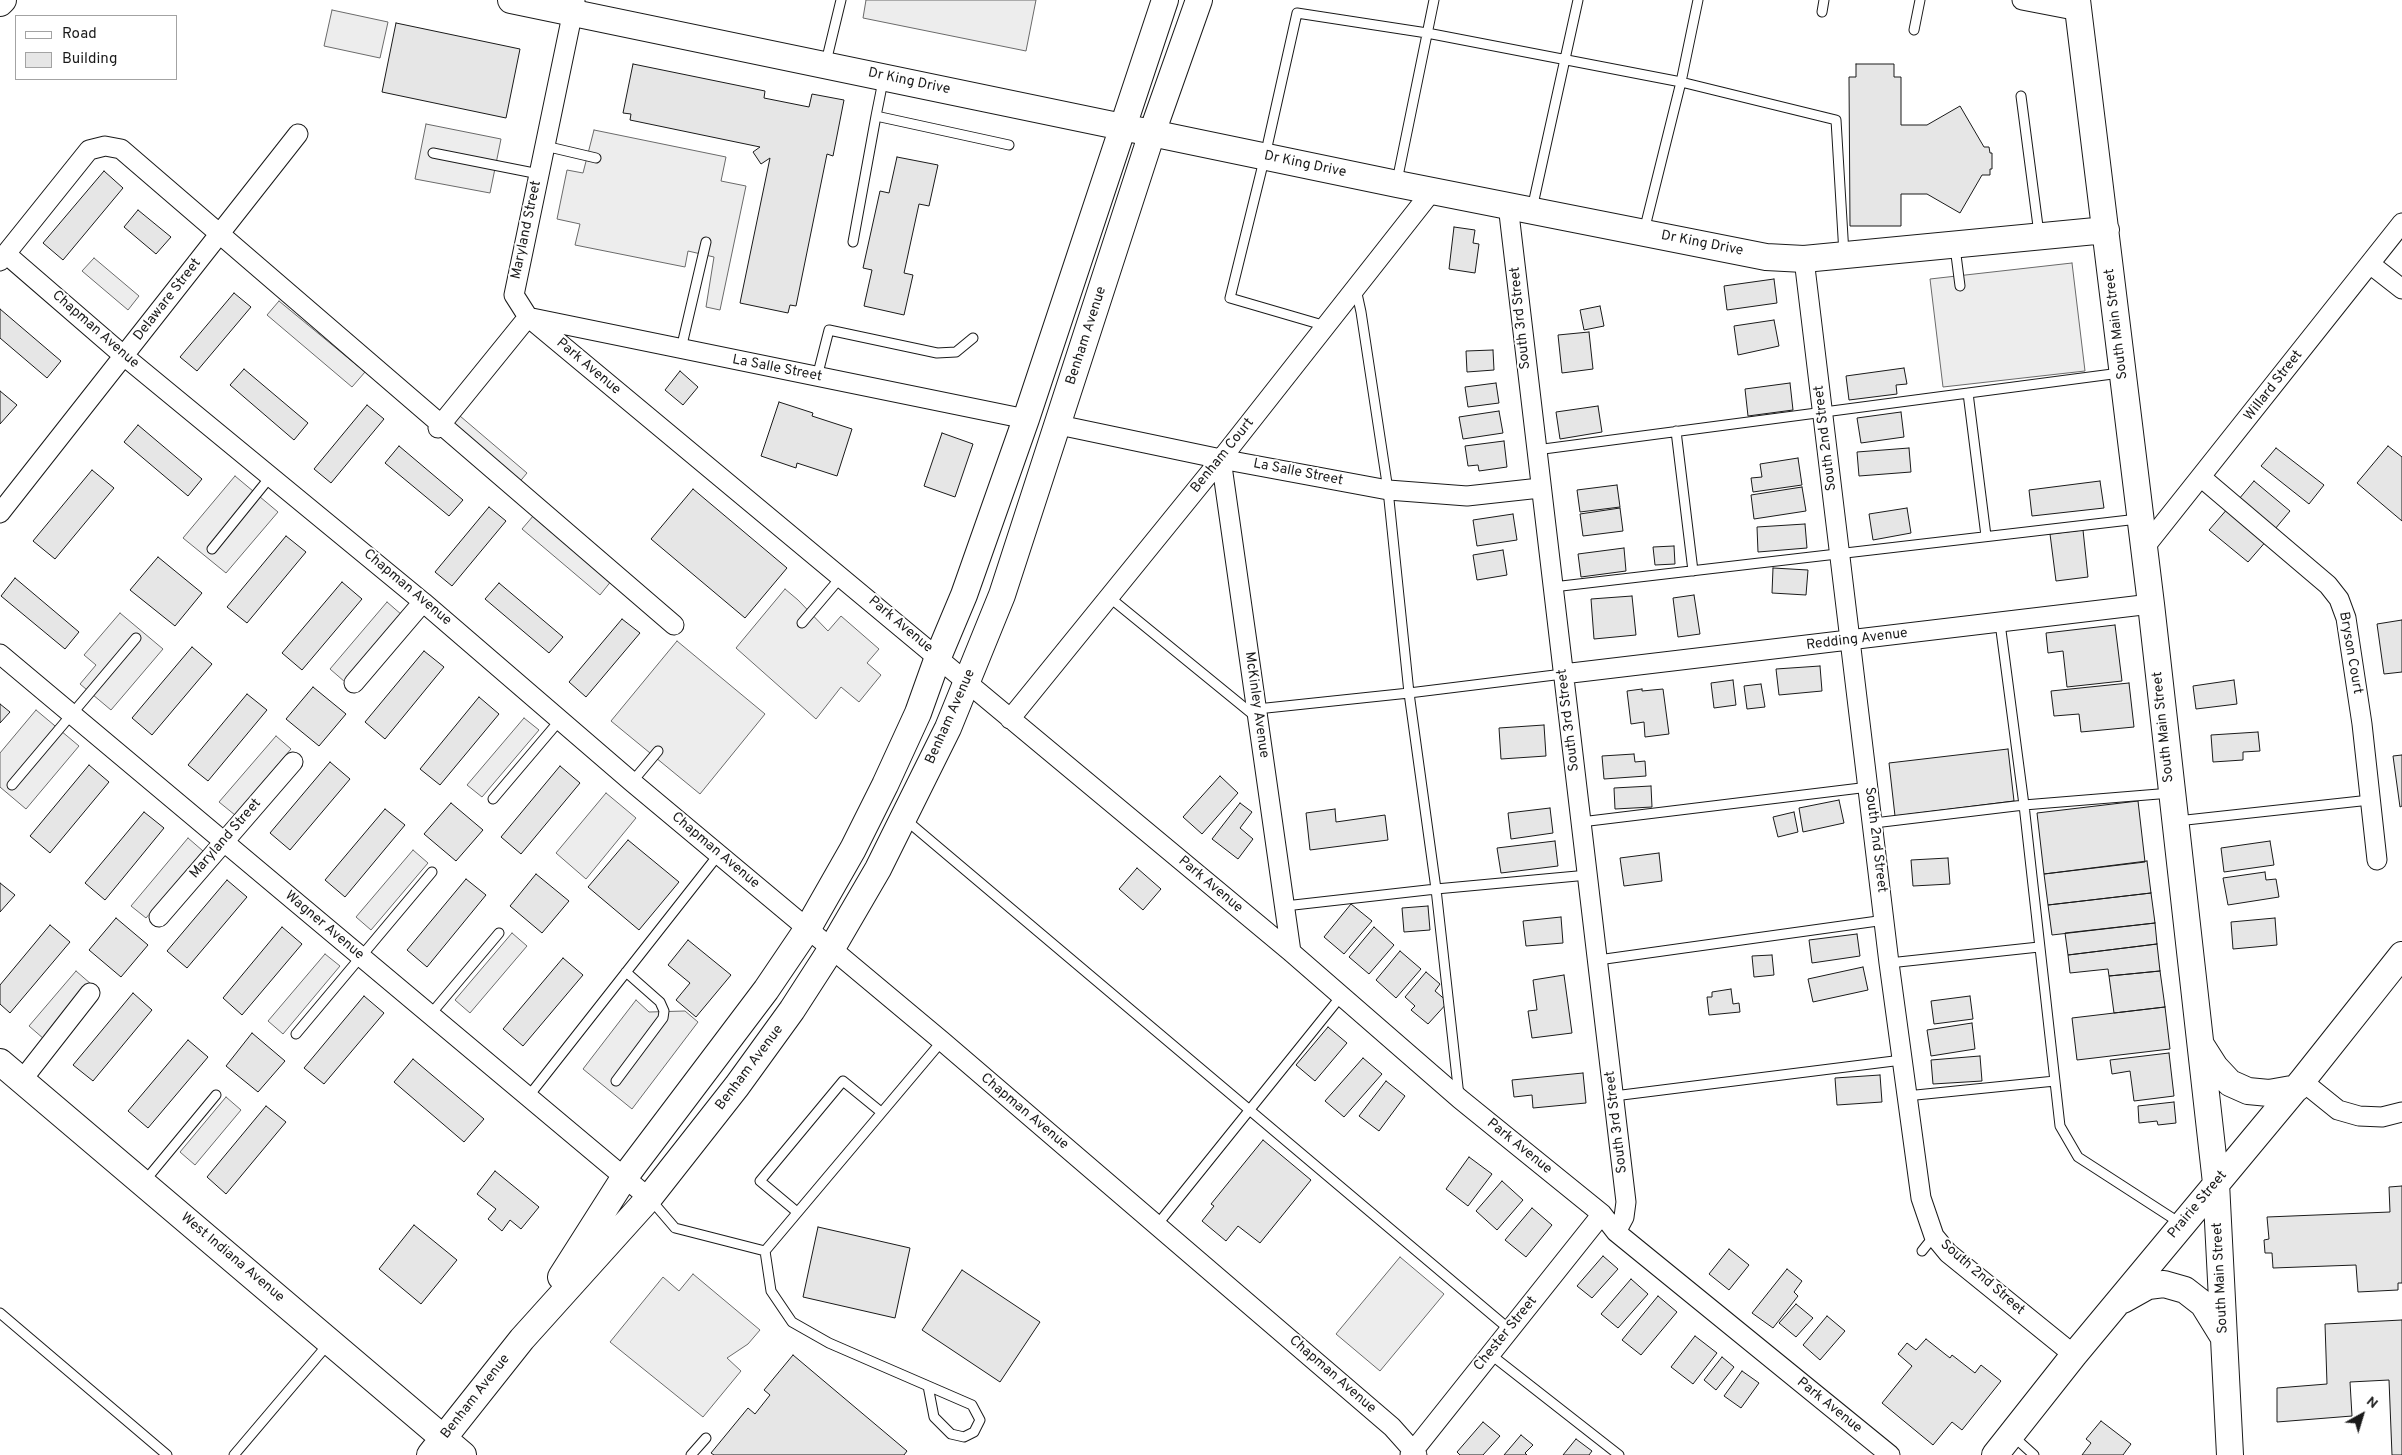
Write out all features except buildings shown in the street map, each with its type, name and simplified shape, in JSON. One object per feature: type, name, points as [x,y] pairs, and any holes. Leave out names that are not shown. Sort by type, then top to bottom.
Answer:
[{"type":"main road","points":[[0,4],[3,0]]},
{"type":"main road","name":"Dr King Drive","points":[[511,0],[574,6],[826,65],[1396,184],[1766,257],[1804,259],[2106,230]]},
{"type":"main road","name":"Benham Avenue","points":[[522,1338],[624,1178],[766,990],[808,928],[853,848],[889,776],[918,713],[938,657],[964,595],[1026,419],[1165,0]]},
{"type":"main road","name":"Benham Avenue","points":[[437,1446],[522,1338],[649,1198],[737,1086],[792,1010],[832,948],[904,819],[948,728],[1002,595],[1059,425],[1152,133],[1199,0]]},
{"type":"main road","name":"South Main Street","points":[[2078,6],[2141,518],[2216,1183],[2230,1455]]},
{"type":"main road","name":"Prairie Street","points":[[1995,1455],[2074,1355],[2299,1084],[2402,955]]},
{"type":"main road","points":[[2200,1044],[2215,1067],[2230,1083],[2248,1091],[2268,1093],[2299,1084]]},
{"type":"main road","name":"West Indiana Avenue","points":[[7,1072],[143,1183],[330,1342],[437,1446],[464,1455]]},
{"type":"main road","points":[[2118,1302],[2148,1286],[2164,1284],[2184,1290],[2202,1304],[2224,1338]]},
{"type":"street","points":[[2022,0],[2078,6]]},
{"type":"street","name":"Maryland Street","points":[[528,317],[514,295],[574,6]]},
{"type":"street","name":"Delaware Street","points":[[0,513],[298,134]]},
{"type":"street","points":[[3,258],[89,150],[105,146],[121,149],[439,426],[674,625]]},
{"type":"street","name":"Benham Court","points":[[1010,719],[1221,459],[1432,191]]},
{"type":"street","name":"South 3rd Street","points":[[1520,208],[1540,488],[1626,1202],[1624,1217],[1616,1232]]},
{"type":"street","name":"Willard Street","points":[[2144,548],[2202,478],[2402,223]]},
{"type":"street","name":"Chapman Avenue","points":[[3,258],[423,602],[632,782],[942,1041],[1392,1427],[1414,1453]]},
{"type":"street","name":"South 2nd Street","points":[[1804,259],[1874,823],[1889,963],[1921,1198],[1934,1236],[1948,1253],[1973,1277],[2074,1355]]},
{"type":"street","points":[[2370,264],[2402,289]]},
{"type":"street","points":[[439,426],[528,317]]},
{"type":"street","name":"La Salle Street","points":[[528,317],[681,350],[1026,419]]},
{"type":"street","name":"Park Avenue","points":[[528,317],[1291,952],[1460,1099],[1602,1214],[1616,1232],[1890,1455]]},
{"type":"street","name":"La Salle Street","points":[[1059,425],[1221,459],[1388,490],[1467,496],[1540,488]]},
{"type":"street","name":"McKinley Avenue","points":[[1221,459],[1291,952]]},
{"type":"street","name":"Bryson Court","points":[[2202,478],[2328,586],[2339,599],[2346,618],[2362,724],[2377,860]]},
{"type":"street","points":[[354,683],[423,602]]},
{"type":"street","name":"Redding Avenue","points":[[1563,674],[2151,604]]},
{"type":"street","name":"Wagner Avenue","points":[[0,654],[649,1198]]},
{"type":"street","name":"Maryland Street","points":[[159,918],[223,841],[293,762]]},
{"type":"street","points":[[7,1072],[90,993]]},
{"type":"street","points":[[2299,1084],[2338,1110],[2359,1116],[2382,1118],[2402,1112]]},
{"type":"street","name":"Chester Street","points":[[1414,1453],[1509,1329],[1602,1214]]},
{"type":"lane","points":[[826,65],[841,0]]},
{"type":"lane","points":[[1396,184],[1434,0]]},
{"type":"lane","points":[[1520,208],[1564,61],[1578,0]]},
{"type":"lane","points":[[1643,232],[1681,82],[1698,0]]},
{"type":"lane","points":[[1822,12],[1824,0]]},
{"type":"lane","points":[[1914,30],[1920,0]]},
{"type":"lane","points":[[1326,326],[1230,298],[1265,156],[1296,13],[1427,33],[1564,61],[1681,82],[1836,120],[1844,255]]},
{"type":"lane","points":[[853,242],[884,77]]},
{"type":"lane","points":[[2021,96],[2039,236]]},
{"type":"lane","points":[[876,116],[1009,145]]},
{"type":"lane","points":[[545,146],[596,158]]},
{"type":"lane","points":[[433,153],[539,174]]},
{"type":"lane","points":[[681,350],[706,242]]},
{"type":"lane","points":[[1955,245],[1960,286]]},
{"type":"lane","points":[[1356,288],[1388,490],[1409,693],[1436,889],[1460,1099]]},
{"type":"lane","points":[[816,377],[829,330],[937,353],[956,352],[973,338]]},
{"type":"lane","points":[[1536,450],[2123,373]]},
{"type":"lane","points":[[1968,393],[1986,536]]},
{"type":"lane","points":[[1676,431],[1693,571]]},
{"type":"lane","points":[[212,550],[271,476]]},
{"type":"lane","points":[[1553,587],[2141,518]]},
{"type":"lane","points":[[802,623],[841,577]]},
{"type":"lane","points":[[1108,597],[1257,714],[1563,674]]},
{"type":"lane","points":[[2000,623],[2024,805],[2038,947],[2060,1126],[2078,1157],[2182,1225]]},
{"type":"lane","points":[[12,784],[136,638]]},
{"type":"lane","points":[[493,799],[560,720]]},
{"type":"lane","points":[[632,782],[658,751]]},
{"type":"lane","points":[[1581,822],[1869,787]]},
{"type":"lane","points":[[1874,823],[2024,805],[2172,793]]},
{"type":"lane","points":[[2175,822],[2370,800]]},
{"type":"lane","points":[[904,819],[1509,1329]]},
{"type":"lane","points":[[528,1097],[719,854]]},
{"type":"lane","points":[[296,1034],[432,872]]},
{"type":"lane","points":[[1285,906],[1436,889],[1588,875]]},
{"type":"lane","points":[[1598,960],[1885,920]]},
{"type":"lane","points":[[430,1015],[499,933]]},
{"type":"lane","points":[[1889,963],[2038,947]]},
{"type":"lane","points":[[616,1081],[663,1018],[664,1012],[660,1002],[626,972]]},
{"type":"lane","points":[[1157,1226],[1342,995]]},
{"type":"lane","points":[[928,1386],[934,1416],[951,1434],[964,1438],[974,1432],[980,1420],[972,1405],[829,1343],[792,1322],[771,1291],[765,1251],[942,1041]]},
{"type":"lane","points":[[1614,1096],[1902,1060]]},
{"type":"lane","points":[[797,1212],[760,1181],[843,1081],[881,1112]]},
{"type":"lane","points":[[1906,1096],[2055,1081]]},
{"type":"lane","points":[[143,1183],[216,1095]]},
{"type":"lane","points":[[649,1198],[675,1228],[765,1251]]},
{"type":"lane","points":[[1922,1251],[1934,1236]]},
{"type":"lane","points":[[0,1314],[167,1455]]},
{"type":"lane","points":[[234,1455],[330,1342]]},
{"type":"lane","points":[[1490,1354],[1619,1455]]},
{"type":"lane","points":[[2011,1434],[2034,1455]]},
{"type":"lane","points":[[692,1455],[706,1438]]},
{"type":"shaded area","points":[[866,0],[1036,0],[1026,51],[863,18]]},
{"type":"shaded area","points":[[332,10],[388,22],[380,58],[324,46]]},
{"type":"shaded area","points":[[426,124],[501,139],[490,193],[415,179]]},
{"type":"shaded area","points":[[594,130],[726,157],[721,181],[746,186],[720,310],[706,307],[714,257],[688,251],[685,267],[575,245],[580,224],[557,219],[567,170],[583,173]]},
{"type":"shaded area","points":[[94,258],[139,296],[128,310],[82,271]]},
{"type":"shaded area","points":[[2072,263],[2085,371],[1943,387],[1930,279]]},
{"type":"shaded area","points":[[279,301],[365,372],[352,387],[267,315]]},
{"type":"shaded area","points":[[460,416],[527,473],[517,485],[449,428]]},
{"type":"shaded area","points":[[235,476],[278,512],[226,573],[183,538]]},
{"type":"shaded area","points":[[534,515],[612,580],[600,595],[522,529]]},
{"type":"shaded area","points":[[785,589],[828,631],[841,616],[879,649],[867,663],[881,675],[859,702],[841,687],[816,719],[736,648]]},
{"type":"shaded area","points":[[387,602],[402,615],[345,682],[330,669]]},
{"type":"shaded area","points":[[120,613],[163,649],[111,710],[80,684],[96,665],[84,655]]},
{"type":"shaded area","points":[[677,641],[765,714],[700,794],[611,721]]},
{"type":"shaded area","points":[[36,710],[79,746],[26,809],[0,787],[0,753]]},
{"type":"shaded area","points":[[524,718],[539,730],[482,797],[467,785]]},
{"type":"shaded area","points":[[276,736],[291,749],[235,815],[219,802]]},
{"type":"shaded area","points":[[606,793],[636,818],[586,879],[556,853]]},
{"type":"shaded area","points":[[188,838],[203,851],[146,918],[131,906]]},
{"type":"shaded area","points":[[413,850],[428,863],[371,930],[356,917]]},
{"type":"shaded area","points":[[512,933],[527,946],[470,1013],[455,1000]]},
{"type":"shaded area","points":[[325,954],[340,966],[283,1034],[268,1021]]},
{"type":"shaded area","points":[[76,971],[91,984],[44,1039],[29,1026]]},
{"type":"shaded area","points":[[636,1000],[649,1012],[685,1011],[698,1022],[632,1109],[583,1069]]},
{"type":"shaded area","points":[[226,1097],[241,1110],[195,1165],[180,1152]]},
{"type":"shaded area","points":[[1400,1257],[1444,1294],[1380,1371],[1336,1334]]},
{"type":"shaded area","points":[[693,1274],[760,1330],[748,1344],[727,1358],[741,1371],[703,1417],[610,1342],[663,1277],[679,1291]]}]
